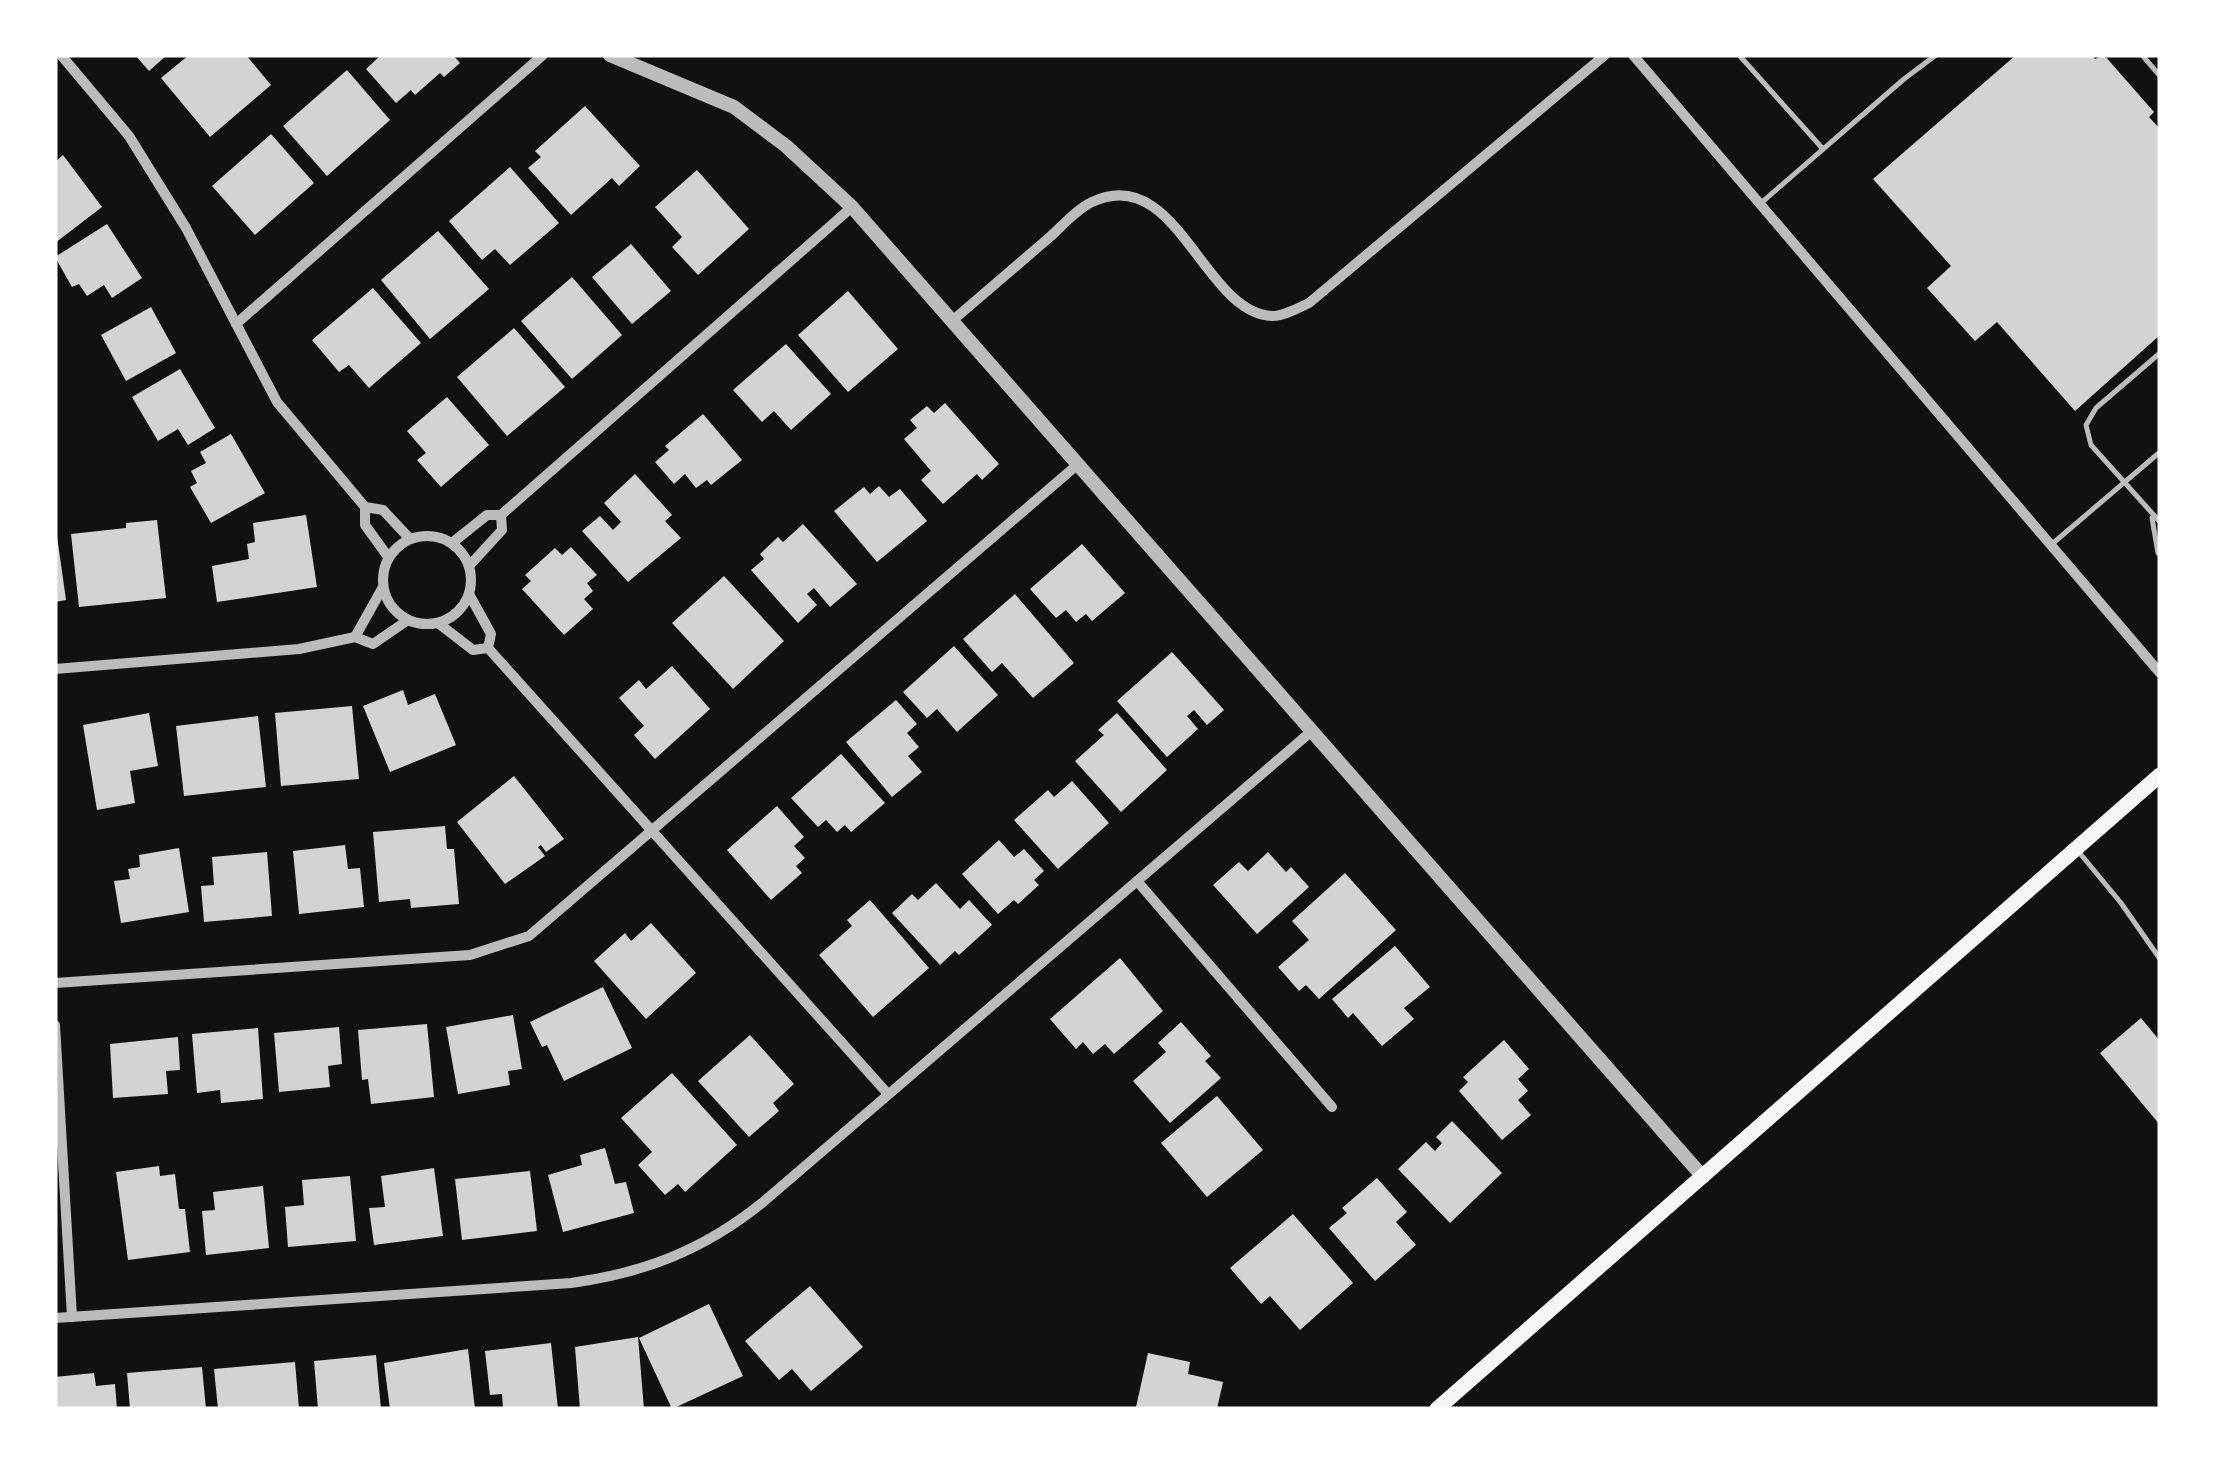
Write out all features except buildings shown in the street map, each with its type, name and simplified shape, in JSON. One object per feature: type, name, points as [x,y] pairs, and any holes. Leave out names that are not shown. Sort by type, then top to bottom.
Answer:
[{"type":"main road","points":[[1437,1409],[2160,776]]},
{"type":"street","points":[[61,55],[129,136],[186,228],[276,402],[365,506],[383,510],[410,539]]},
{"type":"street","points":[[236,324],[544,55]]},
{"type":"street","points":[[610,55],[734,107],[786,146],[852,207],[1702,1177]]},
{"type":"street","points":[[952,322],[1089,203],[1120,192],[1144,200],[1162,214],[1236,298],[1272,316],[1291,311],[1308,303],[1605,55]]},
{"type":"street","points":[[1633,55],[2160,673]]},
{"type":"street","points":[[452,542],[487,515],[501,515],[852,207]]},
{"type":"street","points":[[55,983],[470,955],[530,936],[1076,466]]},
{"type":"street","points":[[365,506],[365,526],[389,558]]},
{"type":"street","points":[[470,565],[502,530],[501,515]]},
{"type":"street","points":[[355,637],[383,586],[389,558],[410,539],[438,536],[452,542],[470,565],[469,594],[491,634],[488,648]]},
{"type":"street","points":[[383,586],[387,600],[408,620],[438,623],[451,618],[469,594]]},
{"type":"street","points":[[55,668],[299,649],[355,637],[373,644],[408,620]]},
{"type":"street","points":[[438,623],[473,650],[488,648]]},
{"type":"street","points":[[488,648],[888,1094]]},
{"type":"street","points":[[55,1318],[571,1284],[642,1270],[705,1244],[734,1226],[1313,730]]},
{"type":"street","points":[[1137,881],[1332,1107]]},
{"type":"street","points":[[55,1025],[72,1317]]},
{"type":"lane","points":[[1739,55],[1823,149]]},
{"type":"lane","points":[[1759,205],[1936,55]]},
{"type":"lane","points":[[2142,55],[2160,76]]},
{"type":"lane","points":[[2160,353],[2096,408],[2086,425],[2091,445],[2160,522]]},
{"type":"lane","points":[[2050,546],[2160,452]]},
{"type":"lane","points":[[2152,515],[2158,553]]},
{"type":"lane","points":[[2076,849],[2160,958]]}]
